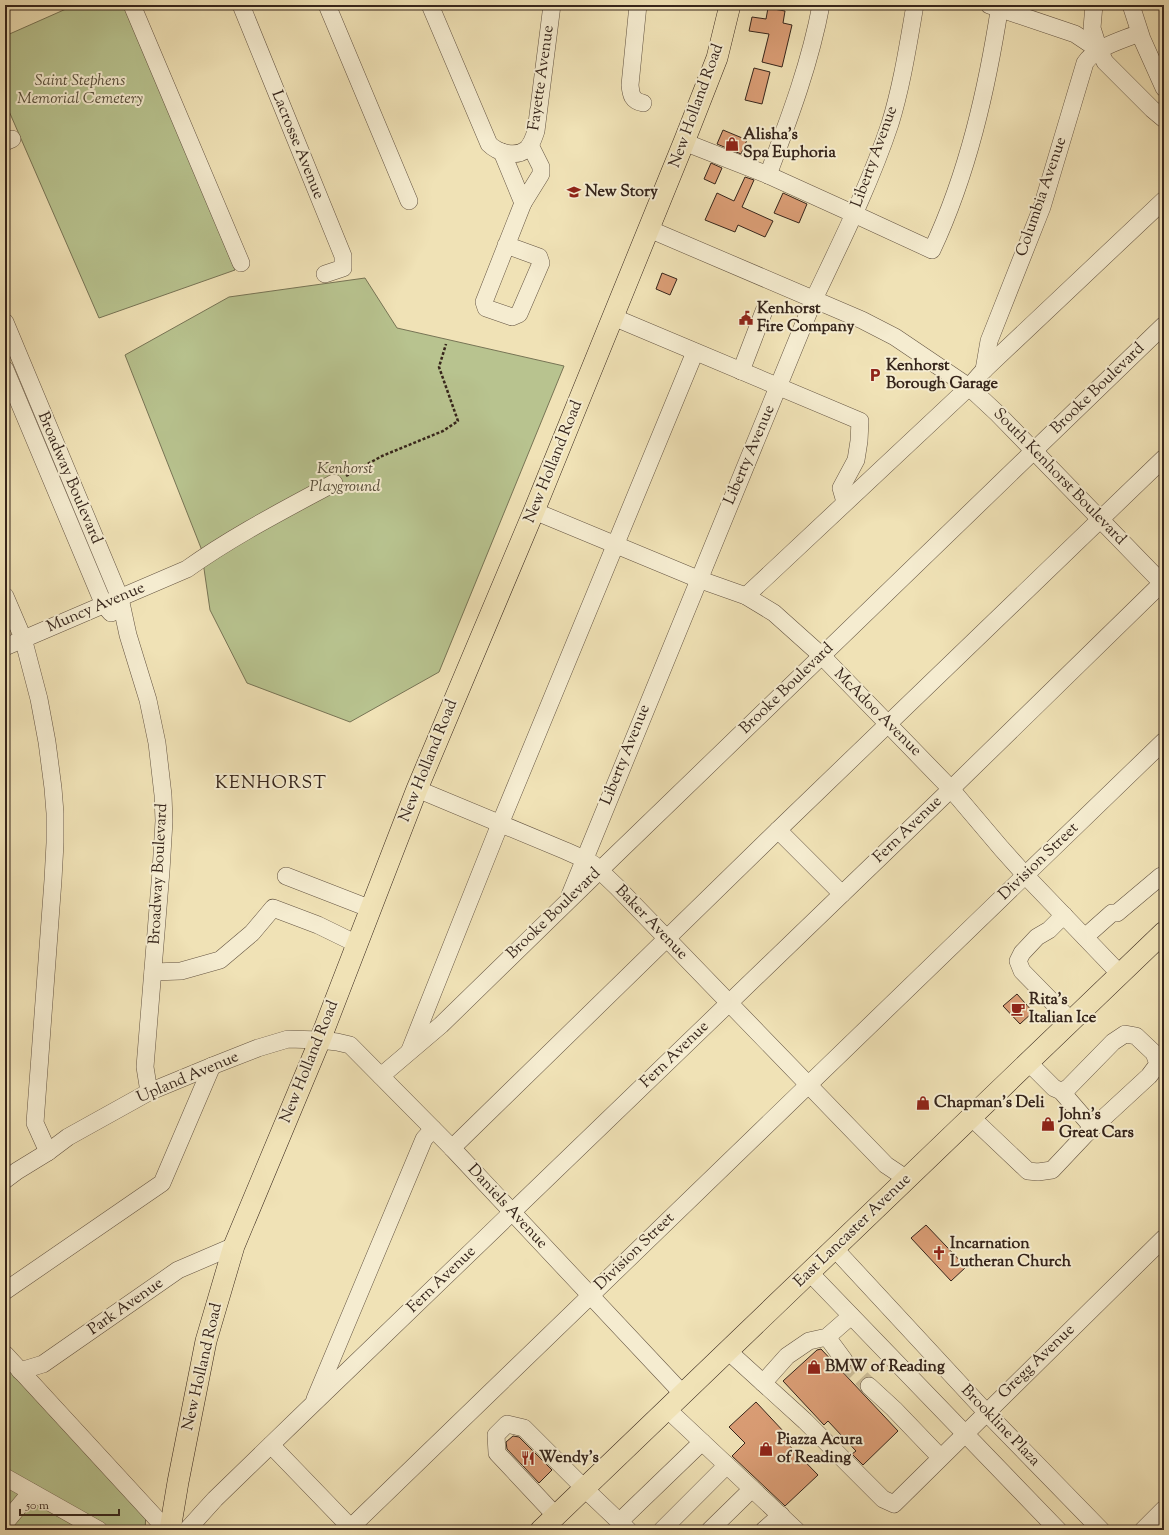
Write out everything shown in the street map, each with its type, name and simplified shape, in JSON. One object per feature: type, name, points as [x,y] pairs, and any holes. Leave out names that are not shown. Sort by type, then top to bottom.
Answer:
[{"type":"main road","name":"New Holland Road","points":[[168,1530],[206,1341],[234,1246],[320,1040],[417,789],[534,511],[684,142],[717,58],[730,5]]},
{"type":"main road","name":"East Lancaster Avenue","points":[[541,1530],[1164,932]]},
{"type":"street","points":[[132,5],[242,263]]},
{"type":"street","name":"Lacrosse Avenue","points":[[241,5],[342,256],[343,268],[325,274]]},
{"type":"street","points":[[327,5],[409,201]]},
{"type":"street","points":[[430,5],[486,138],[492,146],[502,152],[523,203]]},
{"type":"street","name":"Fayette Avenue","points":[[502,152],[516,153],[527,149],[533,138],[552,5]]},
{"type":"street","points":[[638,5],[630,85],[632,98],[637,102],[643,103]]},
{"type":"street","points":[[768,175],[793,110],[807,66],[815,37],[821,5]]},
{"type":"street","name":"Liberty Avenue","points":[[568,901],[584,858],[698,579],[814,299],[854,214],[890,123],[906,58],[915,5]]},
{"type":"street","points":[[1094,5],[1092,28],[1099,50],[1105,62],[1152,110],[1164,119]]},
{"type":"street","points":[[1131,5],[1139,33],[1164,88]]},
{"type":"street","points":[[684,142],[768,175],[932,250],[943,227],[959,183],[976,124],[990,69],[996,6],[1075,34],[1099,50]]},
{"type":"street","name":"Columbia Avenue","points":[[746,596],[970,387],[984,370],[989,341],[1042,207],[1085,62],[1089,56],[1099,50],[1139,33]]},
{"type":"street","points":[[506,245],[523,203],[541,174],[541,167],[533,138]]},
{"type":"street","points":[[984,370],[1164,200]]},
{"type":"street","name":"South Kenhorst Boulevard","points":[[649,229],[862,320],[896,337],[970,387],[1163,583]]},
{"type":"street","points":[[741,371],[764,311]]},
{"type":"street","points":[[613,317],[860,421],[856,460],[841,488],[845,502]]},
{"type":"street","name":"Broadway Boulevard","points":[[5,322],[120,598],[128,635],[148,700],[158,743],[164,820],[145,1067],[149,1092]]},
{"type":"street","name":"Brooke Boulevard","points":[[381,1076],[441,1025],[1164,325]]},
{"type":"street","name":"Brooke Boulevard","points":[[410,1052],[501,824],[695,352]]},
{"type":"street","name":"Broadway Boulevard","points":[[5,370],[104,605],[120,623],[128,635]]},
{"type":"street","points":[[452,1148],[778,830],[1164,458]]},
{"type":"street","name":"Muncy Avenue","points":[[5,647],[187,569],[267,518],[334,483]]},
{"type":"street","name":"McAdoo Avenue","points":[[534,511],[698,579],[746,596],[787,623],[822,656],[951,789],[1026,876],[1120,974]]},
{"type":"street","name":"Fern Avenue","points":[[187,1530],[215,1499],[1163,583]]},
{"type":"street","points":[[5,596],[23,638],[39,699],[47,742],[53,788],[55,843],[35,1122],[48,1152]]},
{"type":"street","name":"Division Street","points":[[351,1529],[461,1420],[1026,876],[1164,741]]},
{"type":"street","name":"Baker Avenue","points":[[417,789],[584,858],[667,939],[886,1165],[907,1178]]},
{"type":"street","points":[[778,830],[842,894]]},
{"type":"street","points":[[1085,937],[1112,913],[1117,913],[1164,875]]},
{"type":"street","points":[[286,876],[371,909]]},
{"type":"street","points":[[153,972],[181,971],[220,960],[252,933],[273,908],[318,925],[357,944]]},
{"type":"street","points":[[1064,915],[1049,930],[1037,937],[1022,953],[1018,962],[1022,971],[1071,1021]]},
{"type":"street","points":[[971,1117],[1028,1171],[1038,1172],[1052,1170],[1093,1128],[1149,1076],[1158,1064],[1154,1054],[1136,1036],[1125,1034],[1113,1042],[1068,1088],[1061,1091]]},
{"type":"street","name":"Upland Avenue","points":[[5,1180],[68,1137],[149,1092],[212,1066],[281,1041],[288,1039],[320,1040]]},
{"type":"street","name":"Daniels Avenue","points":[[320,1040],[350,1045],[452,1148],[682,1393]]},
{"type":"street","points":[[1028,1062],[1054,1088],[1061,1091],[1093,1128]]},
{"type":"street","points":[[5,1291],[162,1183],[212,1066]]},
{"type":"street","points":[[312,1405],[424,1139],[433,1129]]},
{"type":"street","name":"Gregg Avenue","points":[[763,1383],[805,1421],[883,1500],[894,1504],[1164,1238]]},
{"type":"street","name":"Park Avenue","points":[[20,1371],[43,1364],[178,1270],[234,1246]]},
{"type":"street","name":"Brookline Plaza","points":[[835,1249],[986,1412],[1101,1530]]},
{"type":"street","name":"Brookline Plaza","points":[[810,1273],[1058,1530]]},
{"type":"street","points":[[728,1351],[763,1383],[787,1356],[809,1341],[828,1337],[851,1316]]},
{"type":"street","points":[[828,1337],[844,1360]]},
{"type":"street","points":[[5,1354],[168,1530]]},
{"type":"street","points":[[869,1386],[894,1409],[940,1457]]},
{"type":"street","points":[[667,1409],[752,1489],[781,1514],[796,1530]]},
{"type":"street","points":[[556,1516],[497,1453],[496,1435],[507,1424],[524,1428],[624,1526],[702,1442]]},
{"type":"street","points":[[271,1445],[351,1529]]},
{"type":"street","points":[[662,1530],[727,1465]]},
{"type":"street","points":[[5,1477],[31,1492],[82,1526],[99,1530]]},
{"type":"street","points":[[710,1530],[752,1489]]},
{"type":"street","points":[[5,1524],[31,1492]]},
{"type":"street","points":[[1143,1530],[1164,1509]]},
{"type":"street","points":[[764,1530],[781,1514]]},
{"type":"path","points":[[334,483],[382,456],[443,431],[458,421],[438,366],[446,344]]},
{"type":"green space","name":"Saint Stephens Memorial Cemetery","points":[[75,5],[125,5],[235,270],[99,318],[5,102],[5,36]]},
{"type":"green space","name":"Kenhorst Playground","points":[[365,278],[397,328],[564,366],[439,672],[350,722],[247,683],[210,610],[201,548],[125,355],[229,297]]},
{"type":"green space","points":[[5,1363],[146,1513],[145,1530],[5,1530]]},
{"type":"building","points":[[768,8],[785,11],[783,23],[792,25],[782,67],[762,62],[769,34],[749,31],[752,17],[766,19]]},
{"type":"building","points":[[754,68],[770,72],[762,104],[745,100]]},
{"type":"building","name":"Alisha's Spa Euphoria","points":[[723,130],[747,140],[741,154],[717,144]]},
{"type":"building","points":[[711,163],[722,168],[715,184],[704,179]]},
{"type":"building","points":[[745,177],[754,180],[742,207],[773,221],[765,237],[738,225],[735,232],[705,220],[717,193],[734,201]]},
{"type":"building","points":[[783,193],[807,204],[799,223],[774,213]]},
{"type":"building","points":[[662,273],[677,279],[670,295],[656,289]]},
{"type":"building","name":"Rita's Italian Ice","points":[[1017,994],[1033,1012],[1020,1024],[1003,1006]]},
{"type":"building","name":"Incarnation Lutheran Church","points":[[926,1225],[966,1267],[951,1281],[911,1238]]},
{"type":"building","points":[[821,1349],[898,1431],[863,1465],[852,1454],[856,1451],[828,1421],[824,1425],[783,1381],[817,1350]]},
{"type":"building","name":"Piazza Acura of Reading","points":[[756,1402],[785,1433],[781,1437],[818,1475],[785,1506],[732,1456],[745,1443],[729,1427]]},
{"type":"building","name":"Wendy's","points":[[513,1436],[519,1437],[552,1470],[539,1483],[507,1449],[506,1442]]},
{"type":"tunnel","points":[[844,1360],[869,1386]]},
{"type":"place","name":"Alisha's Spa Euphoria","points":[[732,144]]},
{"type":"place","name":"New Story","points":[[574,192]]},
{"type":"place","name":"Kenhorst Fire Company","points":[[746,318]]},
{"type":"place","name":"Kenhorst Borough Garage","points":[[875,375]]},
{"type":"place","name":"Rita's Italian Ice","points":[[1018,1009]]},
{"type":"place","name":"Chapman's Deli","points":[[923,1103]]},
{"type":"place","name":"John's Great Cars","points":[[1048,1124]]},
{"type":"place","name":"Incarnation Lutheran Church","points":[[939,1253]]},
{"type":"place","name":"BMW of Reading","points":[[814,1367]]},
{"type":"place","name":"Piazza Acura of Reading","points":[[766,1449]]},
{"type":"place","name":"Wendy's","points":[[528,1458]]},
{"type":"district","name":"KENHORST","points":[[271,784]]}]
